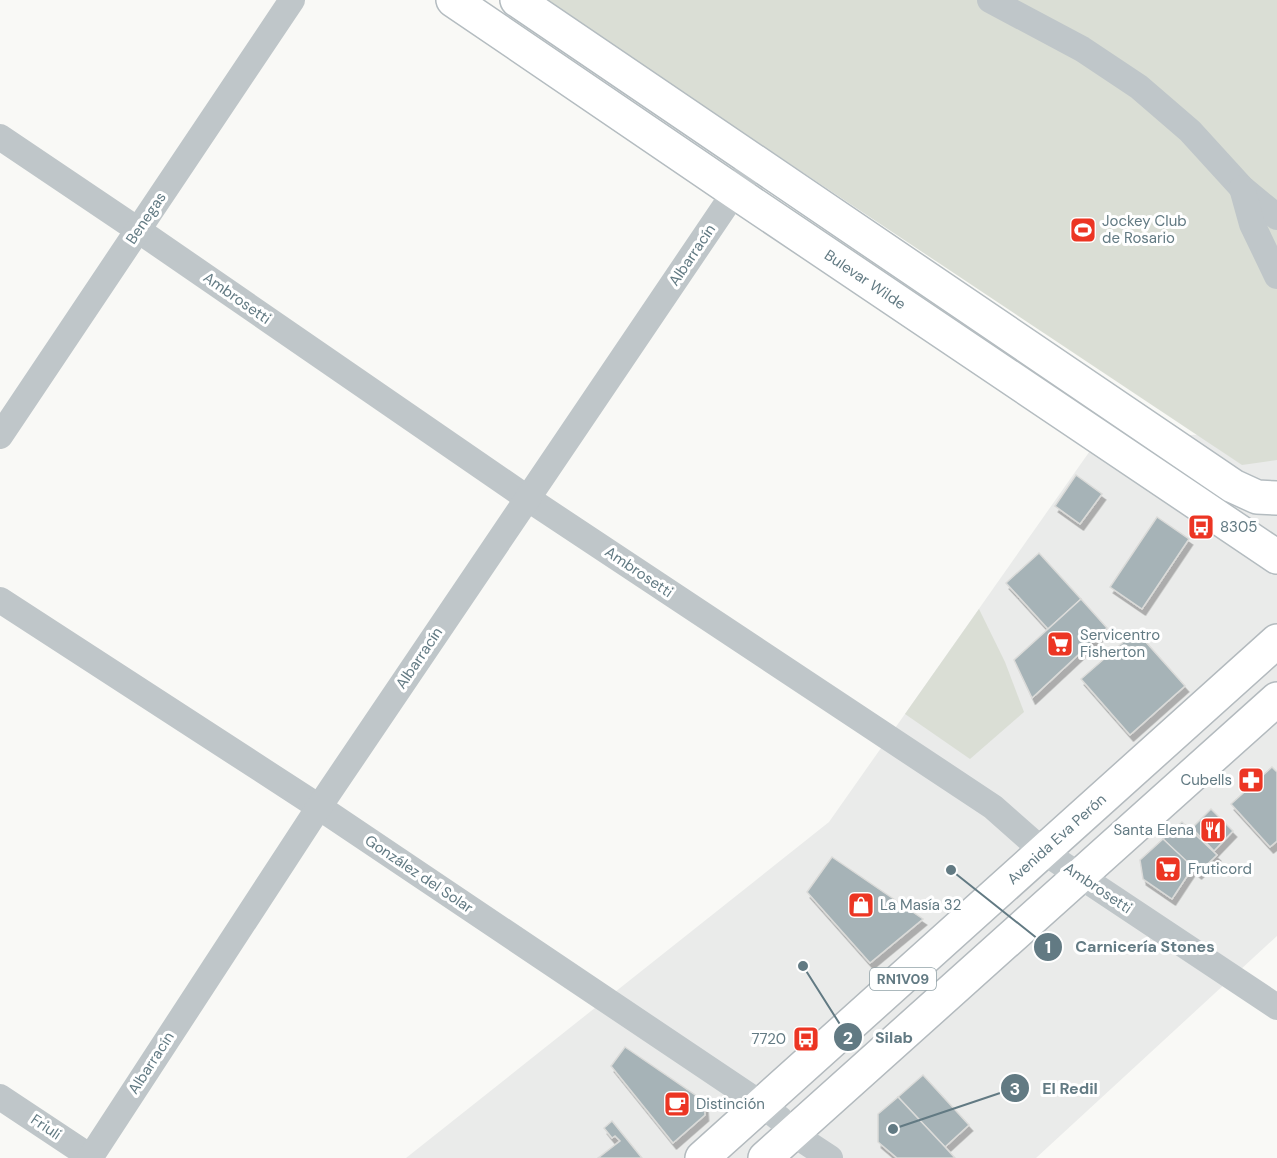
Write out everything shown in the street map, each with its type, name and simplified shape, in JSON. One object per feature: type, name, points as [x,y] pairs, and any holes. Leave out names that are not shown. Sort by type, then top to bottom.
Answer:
[{"type":"main road","name":"Bulevar Wilde","points":[[453,0],[1277,557]]},
{"type":"main road","points":[[517,0],[1233,486],[1257,497],[1277,498]]},
{"type":"main road","name":"Avenida Eva Perón","points":[[702,1158],[1277,641]]},
{"type":"main road","name":"RN1V09","points":[[765,1158],[1277,699]]},
{"type":"street","name":"Benegas","points":[[0,436],[292,0]]},
{"type":"street","points":[[990,0],[1082,50],[1139,87],[1190,131],[1242,188],[1277,217]]},
{"type":"street","name":"Ambrosetti","points":[[0,137],[527,498],[993,807],[1044,852],[1277,1007]]},
{"type":"street","name":"Albarracín","points":[[91,1158],[319,807],[756,162]]},
{"type":"street","points":[[1242,188],[1252,224],[1275,267]]},
{"type":"street","name":"González del Solar","points":[[0,600],[319,807],[761,1104],[780,1119],[792,1133],[830,1158]]},
{"type":"street","name":"Friuli","points":[[0,1096],[91,1158]]},
{"type":"shaded area","name":"Jockey Club de Rosario","points":[[544,0],[1277,0],[1277,460],[1242,465]]},
{"type":"shaded area","points":[[1277,432],[1277,936],[1036,1158],[406,1158],[829,822],[1099,438]]},
{"type":"shaded area","points":[[979,609],[1005,662],[1024,712],[970,759],[905,714]]},
{"type":"building","points":[[1076,475],[1102,494],[1080,524],[1055,506]]},
{"type":"building","points":[[1157,517],[1189,539],[1142,609],[1110,587]]},
{"type":"building","points":[[1039,553],[1081,599],[1048,629],[1006,583]]},
{"type":"building","name":"Servicentro Fisherton","points":[[1081,599],[1107,628],[1032,698],[1014,660]]},
{"type":"building","points":[[1136,631],[1185,686],[1130,735],[1081,679]]},
{"type":"building","points":[[1272,767],[1277,772],[1277,841],[1270,847],[1231,804]]},
{"type":"building","name":"Santa Elena","points":[[1211,809],[1233,831],[1214,851],[1192,828]]},
{"type":"building","points":[[1182,822],[1217,855],[1198,873],[1163,839]]},
{"type":"building","points":[[1163,839],[1193,867],[1172,899],[1143,879],[1140,860]]},
{"type":"building","name":"La Masía 32","points":[[832,857],[923,919],[870,963],[807,892]]},
{"type":"building","points":[[625,1047],[704,1101],[705,1115],[673,1143],[611,1066]]},
{"type":"building","points":[[923,1075],[969,1125],[945,1147],[898,1097]]},
{"type":"building","points":[[898,1097],[955,1158],[897,1158],[878,1142],[878,1114]]},
{"type":"building","points":[[612,1121],[642,1158],[598,1158],[620,1141],[615,1136],[612,1138],[604,1128]]},
{"type":"place","name":"Jockey Club de Rosario","points":[[1083,230]]},
{"type":"place","name":"8305","points":[[1201,527]]},
{"type":"place","name":"Servicentro Fisherton","points":[[1060,644]]},
{"type":"place","name":"Cubells","points":[[1251,780]]},
{"type":"place","name":"Santa Elena","points":[[1213,830]]},
{"type":"place","name":"Fruticord","points":[[1168,869]]},
{"type":"place","name":"Carnicería Stones","points":[[951,870]]},
{"type":"place","name":"La Masía 32","points":[[861,905]]},
{"type":"place","name":"Silab","points":[[803,966]]},
{"type":"place","name":"7720","points":[[806,1039]]},
{"type":"place","name":"Distinción","points":[[677,1104]]},
{"type":"place","name":"El Redil","points":[[893,1129]]}]
